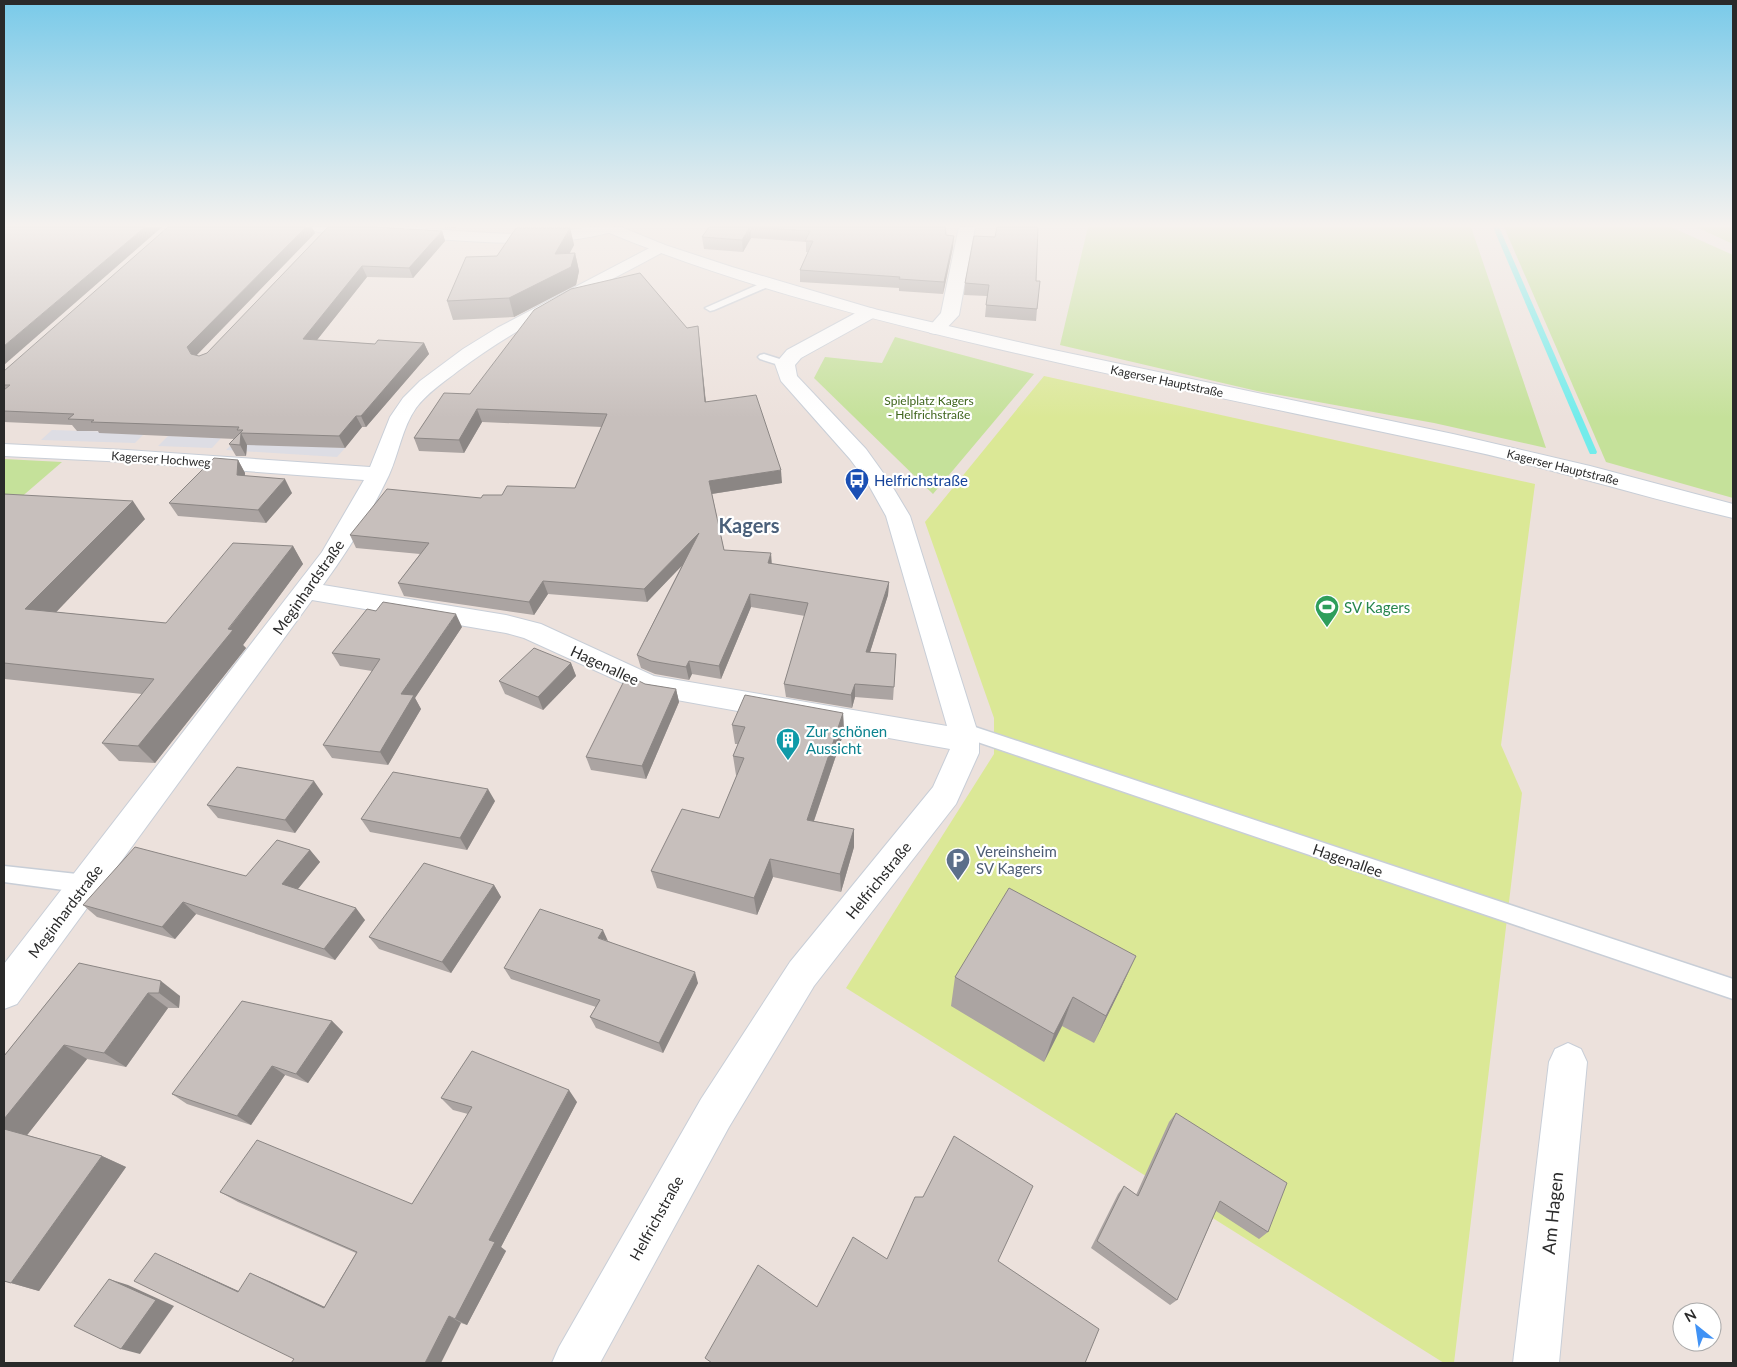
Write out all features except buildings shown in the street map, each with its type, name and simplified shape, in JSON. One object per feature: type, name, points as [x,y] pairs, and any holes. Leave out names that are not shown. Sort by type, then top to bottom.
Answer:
[{"type":"street","name":"Meginhardstraße","points":[[4,992],[308,591],[332,556],[378,474],[400,417],[410,402],[427,385],[470,353],[571,291]]},
{"type":"street","name":"Kagerser Hauptstraße","points":[[791,291],[936,329],[1049,356],[1452,440],[1582,471],[1733,511]]},
{"type":"street","points":[[936,329],[950,315],[954,291]]},
{"type":"street","points":[[869,312],[794,354],[775,361],[858,454],[878,480],[898,516],[964,735]]},
{"type":"street","name":"Kagerser Hochweg","points":[[4,450],[127,456],[378,474]]},
{"type":"street","name":"Hagenallee","points":[[308,591],[506,624],[532,632],[649,685],[964,735]]},
{"type":"street","name":"Helfrichstraße","points":[[575,1363],[720,1105],[802,974],[945,795],[964,753],[964,735]]},
{"type":"street","name":"Am Hagen","points":[[1536,1363],[1568,1062]]},
{"type":"lane","points":[[710,308],[750,291]]},
{"type":"lane","name":"Hagenallee","points":[[964,735],[1733,989]]},
{"type":"lane","points":[[4,874],[86,884]]},
{"type":"shaded area","points":[[52,430],[145,433],[135,443],[41,440]]},
{"type":"shaded area","points":[[168,436],[221,438],[212,448],[158,446]]},
{"type":"shaded area","points":[[235,441],[345,448],[337,457],[226,450]]},
{"type":"green space","points":[[1073,291],[1493,291],[1546,448],[1434,423],[1257,391],[1060,345]]},
{"type":"green space","points":[[1532,291],[1733,291],[1733,498],[1606,462]]},
{"type":"green space","name":"Spielplatz Kagers - Helfrichstraße","points":[[895,337],[1034,374],[933,494],[814,378],[825,357],[882,363]]},
{"type":"green space","points":[[1044,376],[1535,484],[1501,745],[1522,793],[1454,1363],[1444,1363],[846,988],[994,754],[994,718],[925,522]]},
{"type":"green space","points":[[4,459],[62,462],[4,512]]},
{"type":"waterway","points":[[1524,291],[1593,452]]},
{"type":"place","name":"Helfrichstraße","points":[[857,501]]},
{"type":"place","name":"SV Kagers","points":[[1327,628]]},
{"type":"place","name":"Zur schönen Aussicht","points":[[788,761]]},
{"type":"place","name":"Vereinsheim SV Kagers","points":[[958,881]]},
{"type":"district","name":"Kagers","points":[[749,525]]}]
